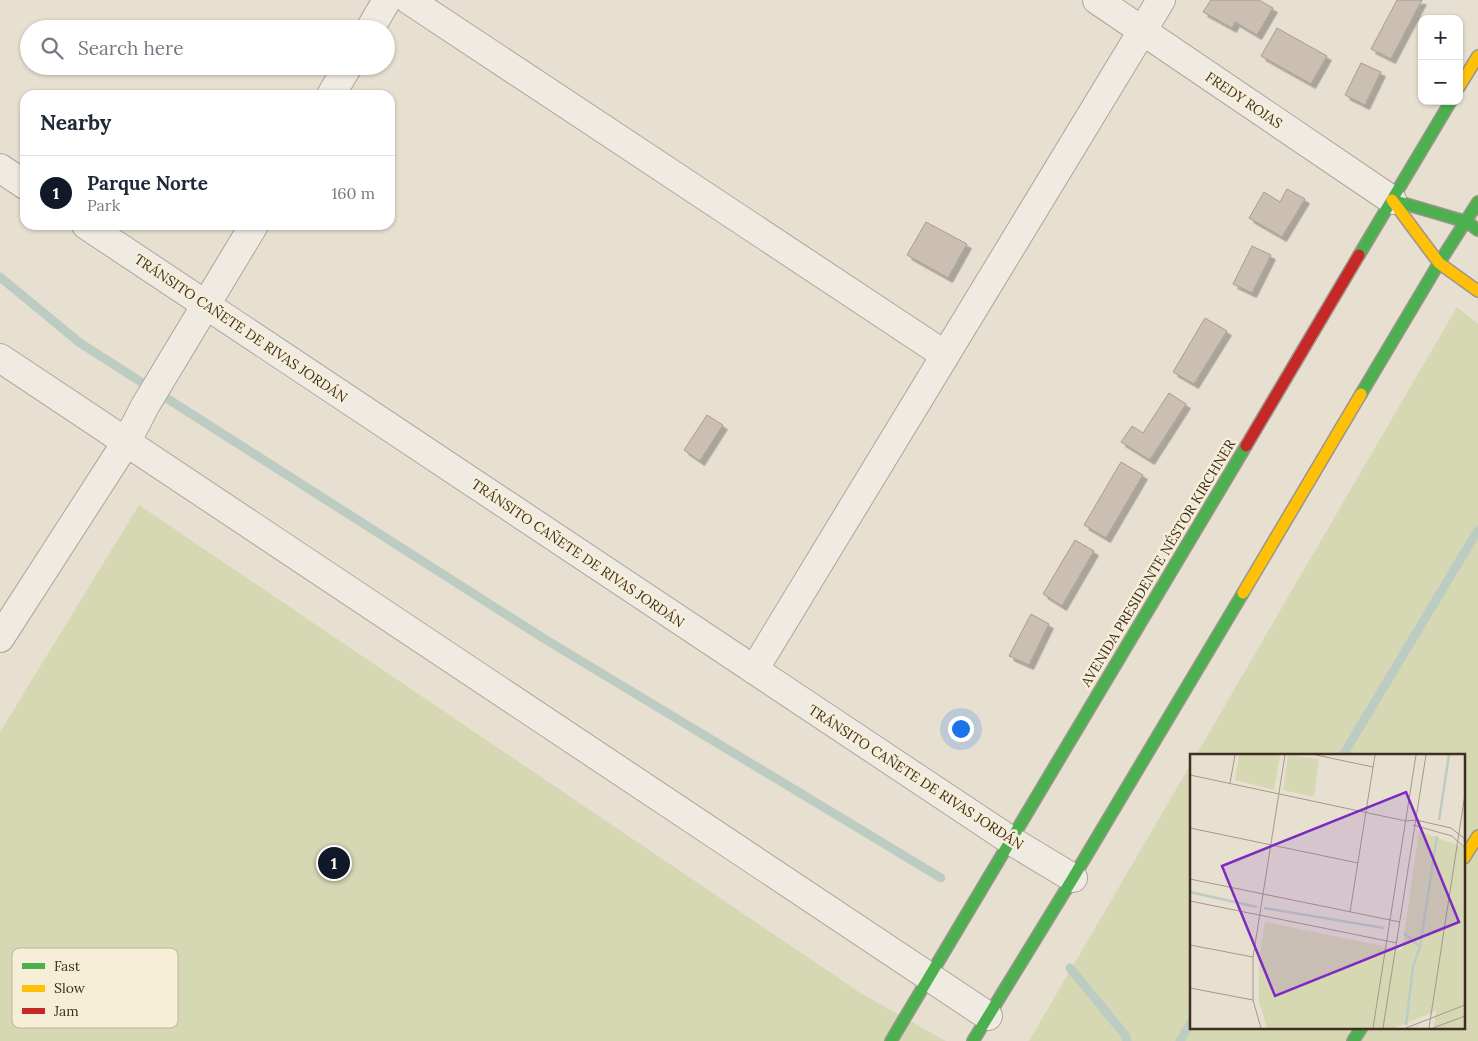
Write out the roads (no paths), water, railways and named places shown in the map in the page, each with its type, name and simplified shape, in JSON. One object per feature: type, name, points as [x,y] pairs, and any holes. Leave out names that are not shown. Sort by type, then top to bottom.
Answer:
[{"type":"main road","points":[[1463,80],[1478,56]]},
{"type":"main road","name":"AVENIDA PRESIDENTE NÉSTOR KIRCHNER","points":[[891,1041],[1449,105]]},
{"type":"main road","points":[[1392,200],[1467,222],[1478,230]]},
{"type":"main road","points":[[1392,200],[1439,263],[1478,292]]},
{"type":"main road","points":[[973,1041],[1073,878],[1439,263],[1467,222],[1478,202]]},
{"type":"main road","points":[[1466,855],[1478,836]]},
{"type":"main road","points":[[1353,1041],[1361,1028]]},
{"type":"street","points":[[375,20],[386,0]]},
{"type":"street","points":[[409,0],[945,355]]},
{"type":"street","name":"FREDY ROJAS","points":[[1097,0],[1392,200]]},
{"type":"street","points":[[754,670],[1161,0]]},
{"type":"street","points":[[334,90],[343,75]]},
{"type":"street","points":[[0,168],[20,182]]},
{"type":"street","name":"TRÁNSITO CAÑETE DE RIVAS JORDÁN","points":[[93,230],[1010,840],[1073,878]]},
{"type":"street","points":[[0,638],[126,441],[145,406],[251,230]]},
{"type":"street","points":[[0,358],[988,1016]]},
{"type":"waterway","points":[[0,277],[80,343],[543,638],[941,878]]},
{"type":"waterway","points":[[1344,754],[1478,530]]},
{"type":"waterway","points":[[1070,968],[1125,1035],[1127,1041]]},
{"type":"waterway","points":[[1180,1041],[1190,1024]]},
{"type":"place","name":"Parque Norte","points":[[334,863]]}]
